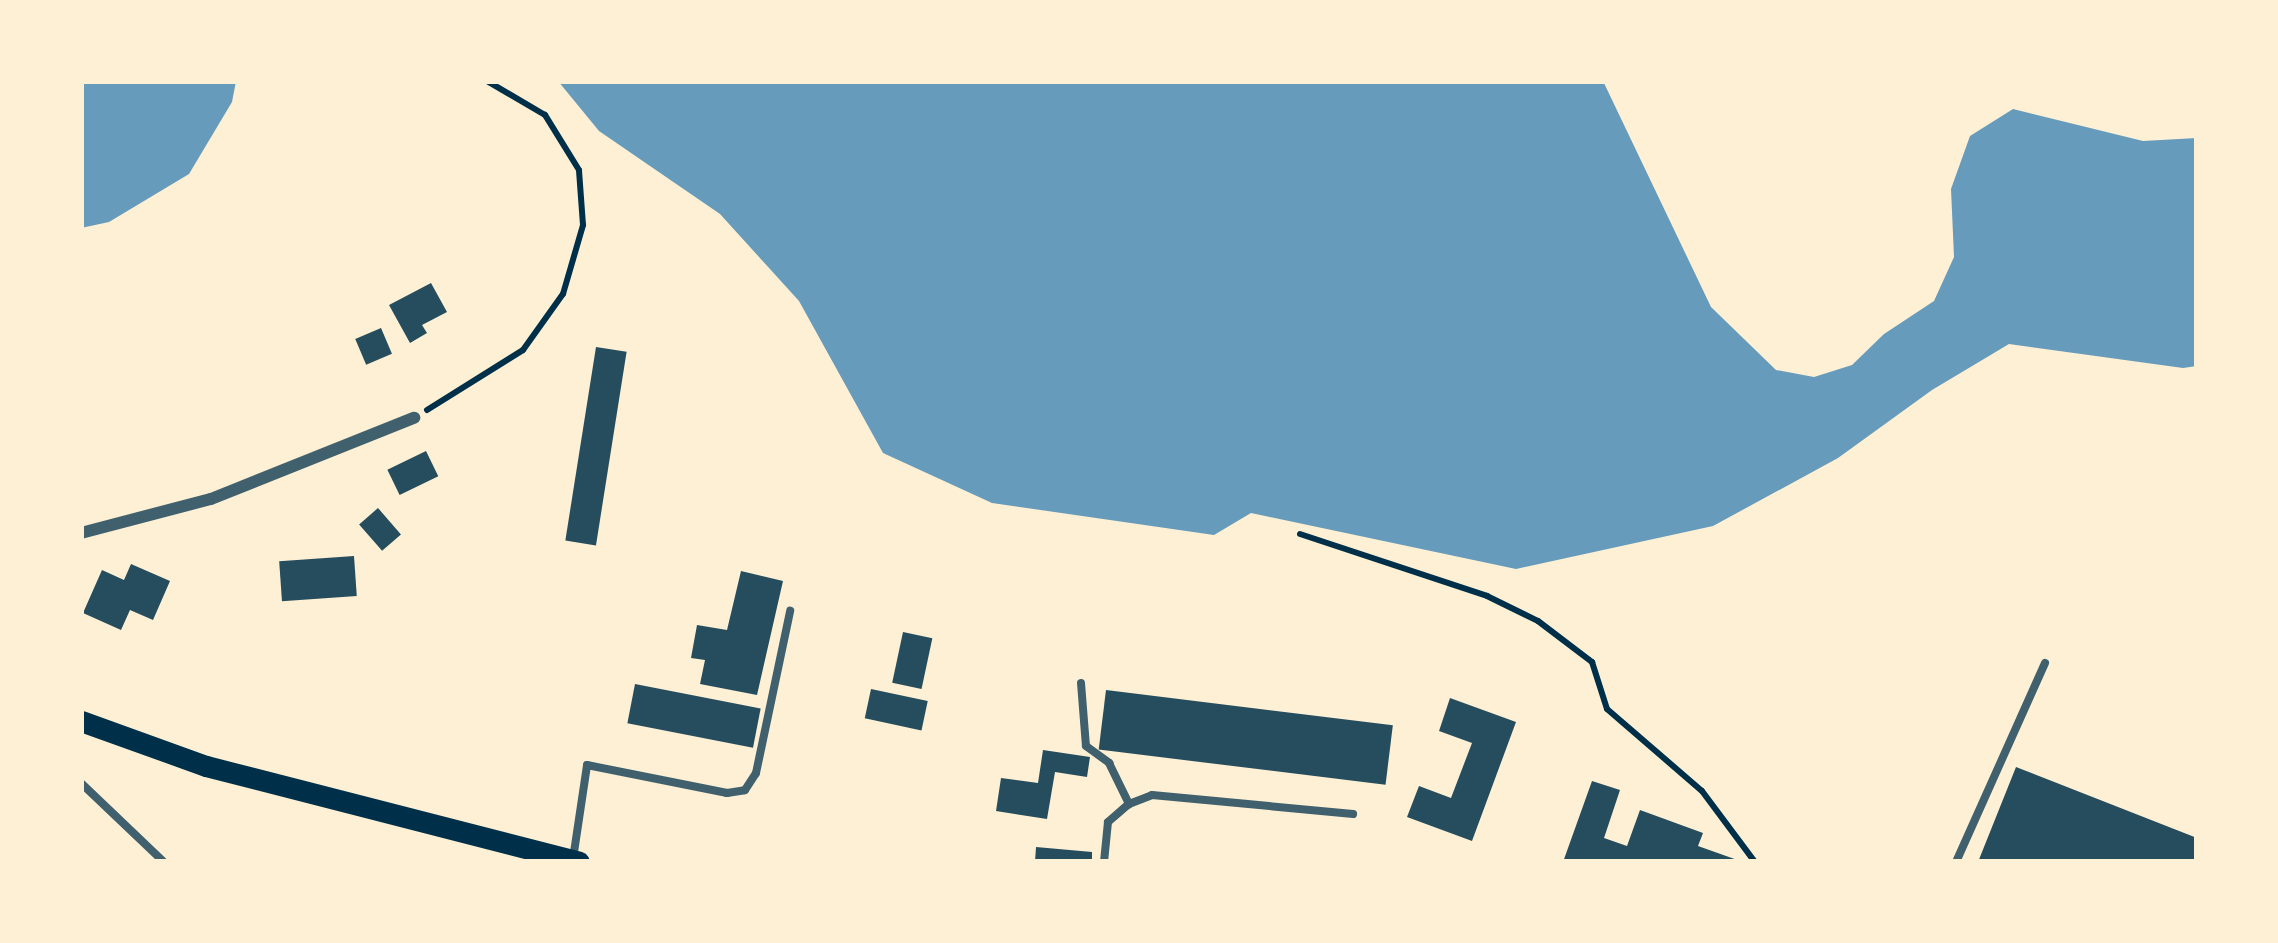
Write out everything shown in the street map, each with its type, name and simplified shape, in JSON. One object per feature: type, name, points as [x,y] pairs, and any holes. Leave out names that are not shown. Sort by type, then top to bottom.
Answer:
[{"type":"main road","points":[[81,721],[206,766],[576,861]]},
{"type":"street","points":[[81,533],[211,500],[414,418]]},
{"type":"lane","points":[[576,861],[587,765],[727,793],[745,790],[752,782],[790,610]]},
{"type":"lane","points":[[1956,862],[2044,663]]},
{"type":"lane","points":[[1081,683],[1086,746],[1109,763],[1129,804]]},
{"type":"lane","points":[[81,782],[164,862]]},
{"type":"lane","points":[[1104,862],[1108,822],[1129,804],[1164,794],[1353,814]]},
{"type":"path","points":[[414,418],[524,350],[563,294],[583,225],[579,170],[545,115],[487,81]]},
{"type":"path","points":[[1300,534],[1487,596],[1538,621],[1592,662],[1607,709],[1702,791],[1755,862]]},
{"type":"water","points":[[81,81],[236,81],[232,102],[189,174],[109,222],[81,228]]},
{"type":"water","points":[[558,81],[1603,81],[1711,307],[1776,370],[1814,377],[1852,365],[1884,334],[1934,301],[1954,257],[1951,189],[1970,136],[2013,109],[2143,141],[2197,138],[2197,366],[2183,368],[2009,344],[1932,390],[1838,458],[1713,526],[1516,569],[1251,513],[1214,535],[992,503],[883,453],[799,301],[720,214],[599,131]]},
{"type":"building","points":[[431,283],[447,312],[422,325],[427,333],[410,343],[389,305]]},
{"type":"building","points":[[381,328],[392,354],[366,365],[355,339]]},
{"type":"building","points":[[596,347],[627,352],[596,545],[565,541]]},
{"type":"building","points":[[426,451],[438,476],[400,495],[387,470]]},
{"type":"building","points":[[378,508],[401,534],[382,551],[359,524]]},
{"type":"building","points":[[354,556],[357,596],[282,601],[279,561]]},
{"type":"building","points":[[131,564],[170,581],[153,620],[130,610],[121,630],[83,613],[102,570],[124,580]]},
{"type":"building","points":[[741,571],[783,581],[757,695],[700,684],[705,660],[691,658],[697,625],[727,630]]},
{"type":"building","points":[[903,632],[932,638],[922,689],[892,683]]},
{"type":"building","points":[[635,684],[761,708],[753,748],[627,723]]},
{"type":"building","points":[[871,689],[928,701],[921,730],[865,718]]},
{"type":"building","points":[[1106,690],[1393,725],[1386,785],[1099,750]]},
{"type":"building","points":[[1450,698],[1516,722],[1472,841],[1407,817],[1419,786],[1451,798],[1472,743],[1439,731]]},
{"type":"building","points":[[1043,750],[1090,757],[1087,777],[1055,772],[1047,819],[996,811],[1001,778],[1038,783]]},
{"type":"building","points":[[2016,767],[2197,838],[2197,862],[1978,862]]},
{"type":"building","points":[[1592,781],[1620,790],[1604,838],[1627,846],[1640,810],[1703,833],[1698,846],[1743,862],[1563,862]]},
{"type":"building","points":[[1036,847],[1092,852],[1092,862],[1035,862]]}]
